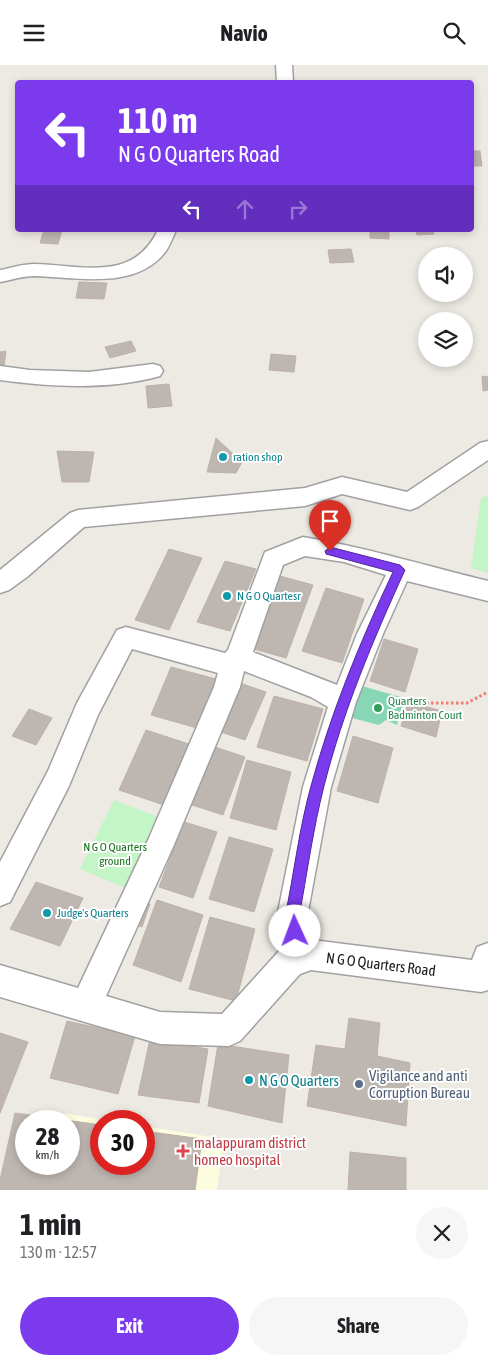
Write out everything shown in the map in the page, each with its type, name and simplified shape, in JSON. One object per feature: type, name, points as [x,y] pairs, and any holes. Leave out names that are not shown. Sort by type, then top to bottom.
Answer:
[{"type":"street","points":[[284,65],[286,80]]},
{"type":"street","points":[[0,276],[32,270],[97,274],[124,270],[142,263],[156,250],[165,232]]},
{"type":"street","points":[[0,373],[30,377],[89,379],[153,371]]},
{"type":"street","points":[[0,583],[19,570],[78,519],[305,497],[342,485],[410,501],[488,449]]},
{"type":"street","points":[[86,1007],[163,838],[227,687],[273,559],[303,546],[344,553],[400,570],[488,591]]},
{"type":"street","points":[[300,959],[292,917],[317,787],[343,702],[370,634],[400,570]]},
{"type":"street","points":[[0,891],[59,777],[86,711],[126,637],[235,662],[320,689],[343,702]]},
{"type":"street","name":"N G O Quarters Road","points":[[0,981],[160,1028],[229,1030],[290,962],[311,955],[481,977],[488,958]]},
{"type":"path","points":[[426,703],[468,703],[488,692]]},
{"type":"shaded area","name":"malappuram district homeo hospital","points":[[80,1116],[90,1117],[90,1175],[155,1175],[155,1128],[224,1139],[217,1190],[23,1190],[26,1175],[80,1175]]},
{"type":"green space","points":[[488,496],[488,573],[471,568],[481,498]]},
{"type":"green space","name":"Quarters Badminton Court","points":[[362,686],[404,698],[397,725],[386,720],[379,725],[352,718]]},
{"type":"green space","name":"N G O Quarters ground","points":[[114,800],[159,817],[126,888],[80,869]]},
{"type":"building","points":[[474,151],[480,151],[482,166],[474,166]]},
{"type":"building","points":[[43,232],[61,232],[58,244],[40,243]]},
{"type":"building","points":[[370,232],[389,232],[389,239],[370,238]]},
{"type":"building","points":[[416,232],[434,232],[434,234],[417,235]]},
{"type":"building","points":[[351,249],[354,262],[330,263],[328,250]]},
{"type":"building","points":[[79,282],[107,283],[104,299],[76,298]]},
{"type":"building","points":[[131,341],[136,351],[110,358],[105,347]]},
{"type":"building","points":[[6,351],[4,366],[0,366],[0,352]]},
{"type":"building","points":[[271,354],[296,356],[294,372],[269,370]]},
{"type":"building","points":[[482,376],[488,377],[488,390],[483,391]]},
{"type":"building","points":[[169,384],[172,406],[148,408],[146,386]]},
{"type":"building","name":"ration shop","points":[[216,438],[242,462],[236,473],[207,472]]},
{"type":"building","points":[[57,451],[94,452],[89,482],[62,482]]},
{"type":"building","points":[[169,549],[202,558],[169,630],[135,620]]},
{"type":"building","name":"N G O Quartesr","points":[[225,561],[256,569],[230,631],[197,622]]},
{"type":"building","points":[[276,575],[313,585],[286,658],[247,647]]},
{"type":"building","points":[[326,588],[364,599],[342,663],[302,651]]},
{"type":"building","points":[[384,639],[418,649],[405,692],[370,681]]},
{"type":"building","points":[[171,667],[216,679],[197,728],[151,715]]},
{"type":"building","points":[[240,683],[266,692],[245,740],[218,731]]},
{"type":"building","points":[[274,696],[323,709],[307,761],[257,747]]},
{"type":"building","points":[[408,702],[442,711],[436,737],[401,726]]},
{"type":"building","points":[[29,709],[52,718],[36,745],[12,736]]},
{"type":"building","points":[[146,730],[192,745],[167,806],[119,790]]},
{"type":"building","points":[[353,736],[393,748],[378,803],[337,791]]},
{"type":"building","points":[[212,746],[245,757],[223,815],[189,804]]},
{"type":"building","points":[[247,760],[291,772],[276,830],[230,818]]},
{"type":"building","points":[[184,822],[217,832],[193,898],[159,887]]},
{"type":"building","points":[[229,837],[273,849],[254,912],[209,899]]},
{"type":"building","name":"Judge's Quarters","points":[[36,882],[83,898],[60,946],[10,929]]},
{"type":"building","points":[[137,900],[150,904],[142,927],[129,922]]},
{"type":"building","points":[[157,900],[203,915],[181,982],[133,965]]},
{"type":"building","points":[[210,917],[255,929],[236,1001],[189,989]]},
{"type":"building","name":"Vigilance and anti Corruption Bureau","points":[[349,1018],[380,1023],[377,1056],[410,1063],[406,1126],[307,1106],[316,1045],[345,1049]]},
{"type":"building","points":[[67,1021],[135,1036],[118,1094],[50,1078]]},
{"type":"building","points":[[0,1033],[28,1042],[0,1113]]},
{"type":"building","points":[[150,1039],[208,1049],[199,1103],[138,1095]]},
{"type":"building","name":"N G O Quarters","points":[[218,1044],[289,1055],[282,1123],[208,1106]]},
{"type":"building","points":[[15,1113],[15,1175],[80,1175],[80,1122],[90,1123],[90,1175],[155,1175],[155,1133],[202,1139],[195,1190],[0,1190],[0,1180]]},
{"type":"building","points":[[350,1152],[406,1158],[406,1190],[348,1190]]},
{"type":"place","name":"ration shop","points":[[223,457]]},
{"type":"place","name":"N G O Quartesr","points":[[227,596]]},
{"type":"place","name":"Quarters Badminton Court","points":[[378,708]]},
{"type":"place","name":"Judge's Quarters","points":[[47,913]]},
{"type":"place","name":"N G O Quarters","points":[[249,1080]]},
{"type":"place","name":"Vigilance and anti Corruption Bureau","points":[[359,1084]]},
{"type":"place","name":"malappuram district homeo hospital","points":[[183,1151]]},
{"type":"route","points":[[295,931],[292,917],[317,787],[343,702],[370,634],[400,570],[344,553],[330,551]]}]
